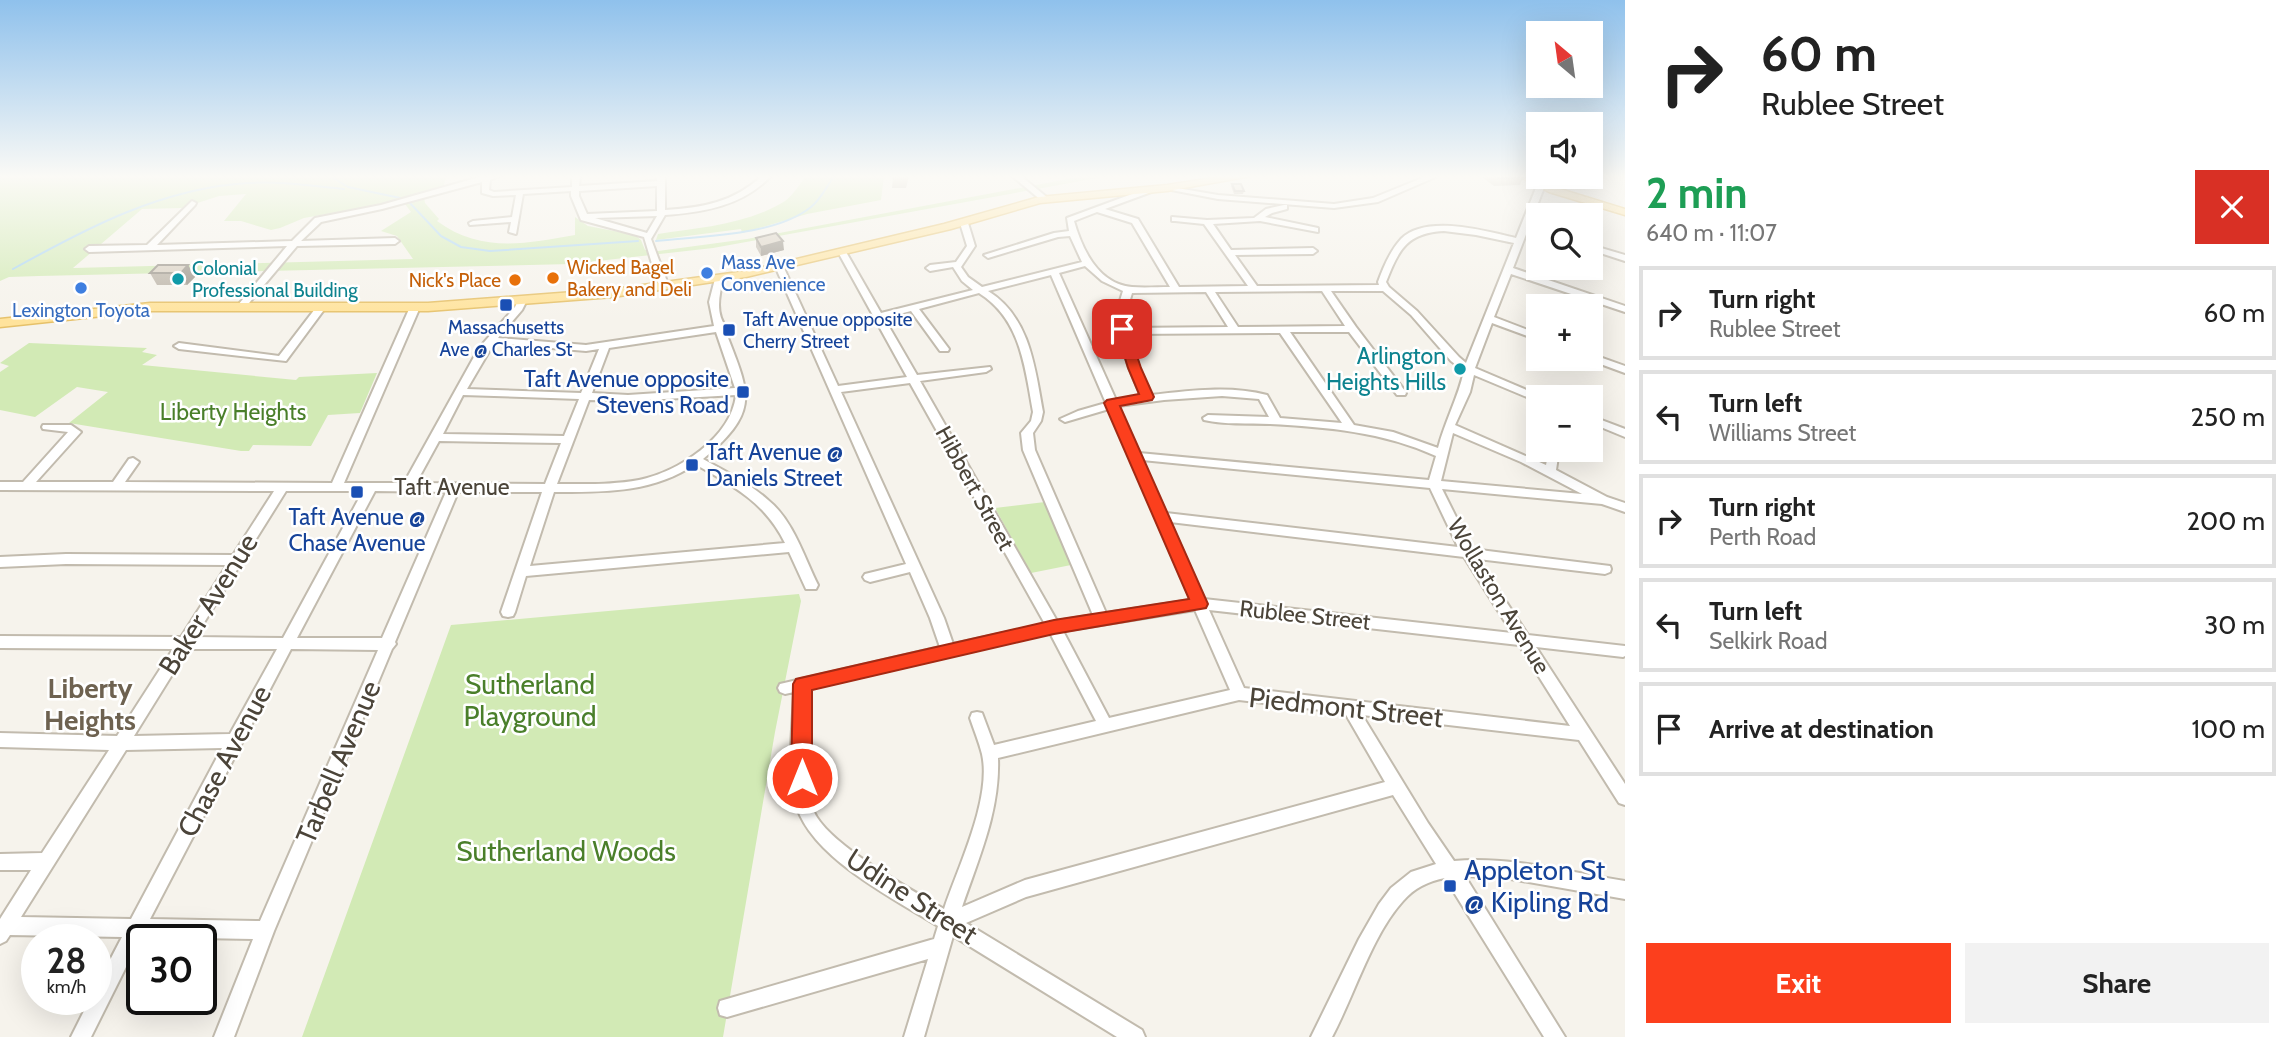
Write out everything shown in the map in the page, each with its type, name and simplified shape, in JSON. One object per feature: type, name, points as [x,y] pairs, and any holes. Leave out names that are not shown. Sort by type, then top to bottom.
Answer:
[{"type":"main road","points":[[0,323],[105,310],[415,307],[520,302],[719,279],[958,224]]},
{"type":"street","points":[[150,247],[172,224]]},
{"type":"street","points":[[241,307],[311,224]]},
{"type":"street","points":[[513,232],[514,224]]},
{"type":"street","points":[[600,224],[648,236]]},
{"type":"street","points":[[655,224],[648,236],[649,247],[664,287]]},
{"type":"street","points":[[930,268],[958,264],[971,246],[964,224]]},
{"type":"street","points":[[1071,224],[1087,263],[1105,281],[1128,290],[1385,288]]},
{"type":"street","points":[[1137,224],[1176,289]]},
{"type":"street","points":[[1209,224],[1255,290]]},
{"type":"street","points":[[1287,224],[1315,230]]},
{"type":"street","points":[[1434,484],[1449,427],[1465,392],[1470,370],[1497,295],[1509,270],[1518,241],[1529,224]]},
{"type":"street","points":[[1518,241],[1452,230],[1417,233],[1402,243],[1383,278],[1385,288],[1414,313],[1449,355],[1470,370],[1526,393]]},
{"type":"street","points":[[988,255],[1057,235],[1074,233]]},
{"type":"street","points":[[89,249],[395,241]]},
{"type":"street","points":[[1229,253],[1313,251]]},
{"type":"street","points":[[1603,251],[1625,258]]},
{"type":"street","name":"Hibbert Street","points":[[842,252],[881,316],[1054,627],[1105,725]]},
{"type":"street","points":[[881,316],[1087,263]]},
{"type":"street","points":[[958,264],[962,277],[1004,308],[1024,346],[1038,412],[1036,421],[1027,433],[1029,450],[1101,618]]},
{"type":"street","points":[[779,266],[949,652]]},
{"type":"street","points":[[1509,270],[1625,309]]},
{"type":"street","points":[[1054,272],[1239,694]]},
{"type":"street","points":[[458,392],[628,398],[740,391],[714,305],[719,279]]},
{"type":"street","points":[[1326,289],[1352,329],[1401,393]]},
{"type":"street","points":[[1128,290],[1119,320],[1134,368],[1147,397]]},
{"type":"street","points":[[1209,290],[1235,330]]},
{"type":"street","points":[[408,487],[458,392],[491,340],[519,308],[520,302]]},
{"type":"street","points":[[180,346],[282,359],[321,307]]},
{"type":"street","points":[[337,486],[415,307]]},
{"type":"street","points":[[913,308],[944,349]]},
{"type":"street","points":[[1490,319],[1526,332]]},
{"type":"street","points":[[491,340],[578,349],[722,328]]},
{"type":"street","points":[[1123,331],[1352,329]]},
{"type":"street","points":[[1284,331],[1351,428]]},
{"type":"street","points":[[508,612],[550,487],[605,346]]},
{"type":"street","points":[[1603,362],[1625,370]]},
{"type":"street","points":[[834,390],[986,369]]},
{"type":"street","name":"Taft Avenue","points":[[0,486],[633,485],[658,479],[695,459],[720,437],[738,416],[740,391]]},
{"type":"street","points":[[1065,419],[1111,403],[1147,397],[1230,393],[1263,397],[1277,421]]},
{"type":"street","points":[[1208,418],[1351,428],[1409,439],[1442,454]]},
{"type":"street","points":[[1603,424],[1625,433]]},
{"type":"street","points":[[26,486],[75,432],[71,429],[47,427]]},
{"type":"street","points":[[1449,427],[1625,508]]},
{"type":"street","points":[[436,437],[568,440]]},
{"type":"street","points":[[1135,456],[1603,500]]},
{"type":"street","points":[[695,459],[739,484],[766,504],[783,526],[790,547],[811,585]]},
{"type":"street","points":[[117,486],[133,462]]},
{"type":"street","points":[[1550,472],[1552,462]]},
{"type":"street","name":"Wollaston Avenue","points":[[1434,484],[1467,552],[1625,799]]},
{"type":"street","name":"Baker Avenue","points":[[3,931],[283,487]]},
{"type":"street","name":"Chase Avenue","points":[[139,924],[371,487]]},
{"type":"street","name":"Tarbell Avenue","points":[[224,1037],[265,930],[454,487]]},
{"type":"street","points":[[1162,517],[1605,569]]},
{"type":"street","points":[[522,572],[790,547]]},
{"type":"street","points":[[0,562],[66,559],[236,560]]},
{"type":"street","points":[[870,577],[912,567]]},
{"type":"street","name":"Rublee Street","points":[[794,686],[1054,627],[1200,604],[1623,651]]},
{"type":"street","points":[[0,642],[389,644]]},
{"type":"street","name":"Udine Street","points":[[794,686],[802,793],[807,816],[816,829],[859,866],[1135,1037]]},
{"type":"street","name":"Piedmont Street","points":[[990,753],[1239,694],[1583,734]]},
{"type":"street","points":[[1349,706],[1396,786],[1555,1037]]},
{"type":"street","points":[[914,1037],[948,922],[987,809],[991,780],[990,753],[977,718]]},
{"type":"street","points":[[0,740],[120,743],[234,741]]},
{"type":"street","points":[[948,922],[1025,889],[1396,786]]},
{"type":"street","points":[[0,862],[47,861]]},
{"type":"street","points":[[1321,1037],[1395,897],[1416,879],[1450,869],[1499,870],[1625,890]]},
{"type":"street","points":[[3,931],[126,929]]},
{"type":"street","points":[[217,930],[265,930]]},
{"type":"street","points":[[727,1008],[941,946]]},
{"type":"street","name":"Chase Avenue","points":[[81,1037],[126,949]]},
{"type":"green space","points":[[0,224],[124,224],[73,268],[413,259],[397,236],[381,231],[391,224],[442,224],[470,238],[486,242],[521,243],[575,235],[575,224],[586,224],[635,235],[641,240],[645,250],[658,251],[747,239],[825,224],[843,224],[713,248],[571,264],[39,276],[9,277],[0,281]]},
{"type":"green space","points":[[252,224],[289,224],[271,230]]},
{"type":"green space","points":[[720,224],[771,224],[742,233],[741,229],[656,240],[658,234]]},
{"type":"green space","name":"Liberty Heights","points":[[29,343],[147,348],[142,352],[157,355],[142,365],[296,380],[299,377],[377,373],[360,413],[328,415],[311,446],[253,445],[249,451],[241,451],[69,423],[108,392],[77,387],[35,417],[0,410],[0,372],[9,366],[0,363]]},
{"type":"green space","points":[[1045,502],[1076,564],[1031,573],[995,508]]},
{"type":"green space","name":"Sutherland Woods","points":[[799,594],[801,601],[775,732],[723,1037],[302,1037],[451,625]]},
{"type":"building","points":[[776,233],[783,241],[761,247],[756,238]]},
{"type":"building","points":[[158,265],[188,265],[181,273],[150,273]]},
{"type":"waterway","points":[[13,269],[98,224]]},
{"type":"waterway","points":[[430,224],[441,236],[461,247],[490,251],[638,241]]},
{"type":"waterway","points":[[656,241],[737,233],[776,224]]},
{"type":"place","name":"Mass Ave Convenience","points":[[707,273]]},
{"type":"place","name":"Wicked Bagel Bakery and Deli","points":[[553,278]]},
{"type":"place","name":"Colonial Professional Building","points":[[178,279]]},
{"type":"place","name":"Nick's Place","points":[[515,280]]},
{"type":"place","name":"Lexington Toyota","points":[[81,288]]},
{"type":"place","name":"Massachusetts Ave @ Charles St","points":[[506,305]]},
{"type":"place","name":"Taft Avenue opposite Cherry Street","points":[[729,330]]},
{"type":"place","name":"Arlington Heights Hills","points":[[1460,369]]},
{"type":"place","name":"Taft Avenue opposite Stevens Road","points":[[743,392]]},
{"type":"place","name":"Taft Avenue @ Daniels Street","points":[[692,465]]},
{"type":"place","name":"Taft Avenue @ Chase Avenue","points":[[357,492]]},
{"type":"place","name":"Appleton St @ Kipling Rd","points":[[1450,886]]},
{"type":"district","name":"Liberty Heights","points":[[90,704]]},
{"type":"route","points":[[802,778],[802,684],[1054,627],[1114,615],[1200,604],[1111,403],[1147,397],[1134,368],[1122,329]]},
{"type":"park label","name":"Sutherland Playground","points":[[530,700]]}]
